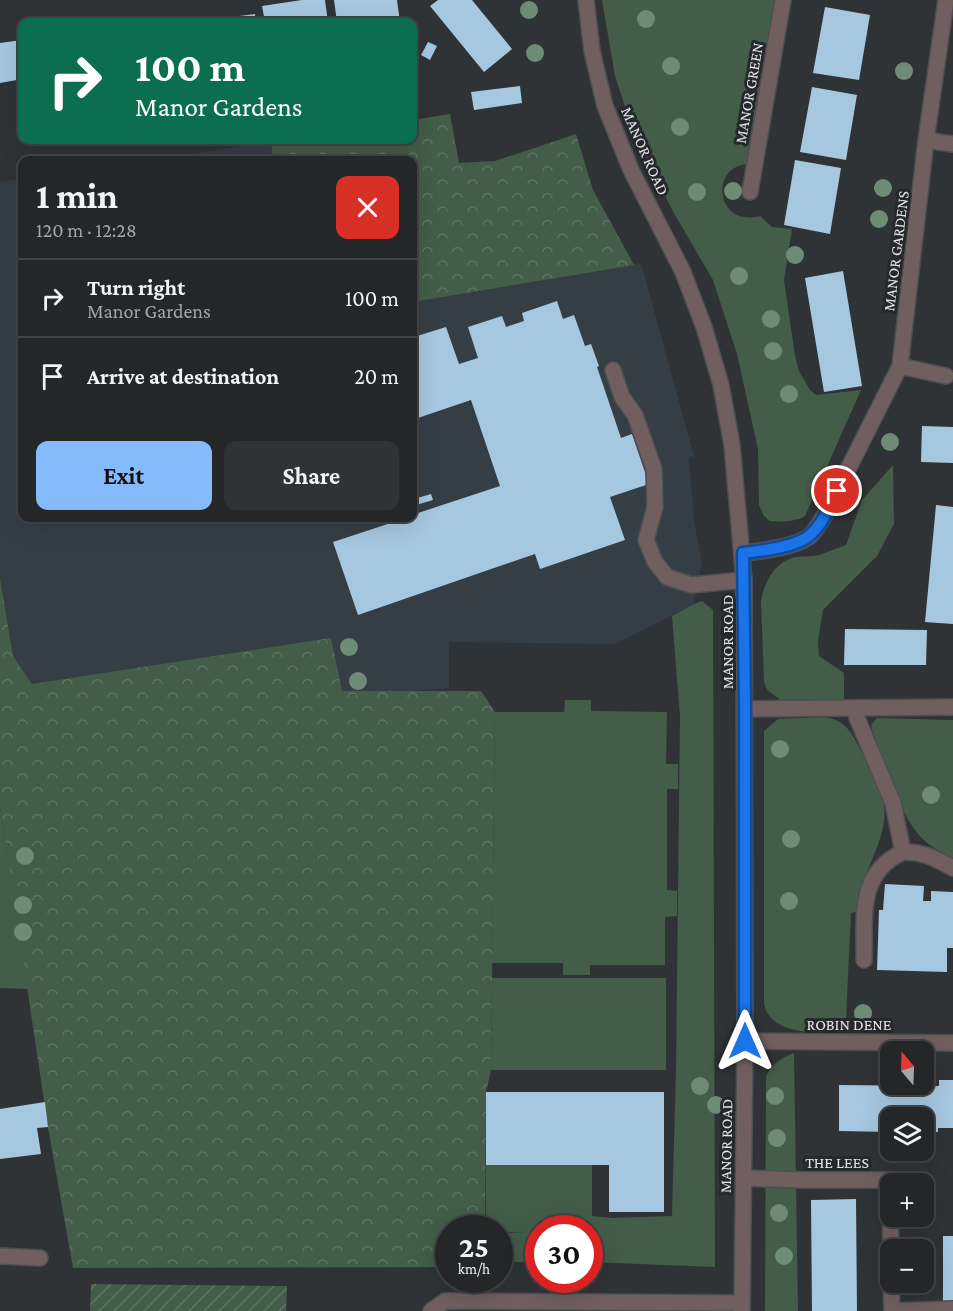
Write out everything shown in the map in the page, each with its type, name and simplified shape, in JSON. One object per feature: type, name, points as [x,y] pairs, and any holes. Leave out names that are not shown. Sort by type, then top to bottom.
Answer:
[{"type":"street","name":"MANOR ROAD","points":[[586,0],[592,51],[604,106],[631,170],[683,272],[704,327],[721,385],[732,445],[744,580],[745,1041],[741,1307]]},
{"type":"street","name":"MANOR GREEN","points":[[750,192],[783,0]]},
{"type":"street","name":"MANOR GARDENS","points":[[743,553],[765,550],[805,539],[812,534],[827,511],[900,366],[926,140],[946,0]]},
{"type":"street","points":[[926,140],[953,144]]},
{"type":"street","points":[[900,366],[946,376]]},
{"type":"street","points":[[613,370],[622,398],[635,415],[654,469],[655,507],[646,540],[655,562],[667,577],[691,585],[744,580]]},
{"type":"street","points":[[745,709],[953,707]]},
{"type":"street","points":[[857,709],[857,718],[893,803],[903,852]]},
{"type":"street","points":[[864,960],[865,909],[868,892],[873,876],[886,862],[903,852],[916,851],[953,868]]},
{"type":"street","name":"ROBIN DENE","points":[[745,1041],[953,1043]]},
{"type":"street","name":"THE LEES","points":[[744,1178],[890,1180],[891,1239]]},
{"type":"street","points":[[0,1256],[40,1258]]},
{"type":"street","points":[[891,1293],[892,1311],[953,1309]]},
{"type":"street","points":[[431,1311],[445,1301],[741,1307]]},
{"type":"shaded area","points":[[253,144],[271,144],[273,156],[176,156]]},
{"type":"shaded area","points":[[18,180],[18,522],[417,522],[417,301],[641,263],[694,456],[689,458],[694,521],[702,563],[694,604],[615,644],[449,642],[449,688],[374,694],[84,678],[32,684],[13,656],[0,578],[0,182]]},
{"type":"green space","points":[[602,0],[776,0],[749,164],[736,167],[728,174],[723,184],[723,195],[726,205],[734,213],[745,217],[760,216],[772,227],[792,229],[784,280],[795,356],[799,371],[810,390],[816,395],[861,390],[805,516],[801,518],[770,521],[764,516],[759,505],[758,449],[737,354],[713,280],[675,215],[635,137],[615,76]]},
{"type":"green space","points":[[450,114],[459,163],[495,161],[576,134],[593,190],[634,265],[417,301],[417,156],[273,156],[271,144],[417,144],[417,119]]},
{"type":"green space","points":[[893,465],[894,524],[877,556],[823,610],[818,641],[819,656],[844,673],[844,702],[782,701],[767,690],[764,682],[761,601],[768,580],[776,568],[788,560],[795,557],[819,555],[846,545],[862,500]]},
{"type":"green space","points":[[0,578],[13,656],[32,684],[331,638],[342,691],[481,691],[495,712],[491,1070],[486,1092],[485,1215],[435,1215],[435,1267],[73,1268],[48,1127],[0,807]]},
{"type":"green space","points":[[702,601],[713,610],[715,1267],[603,1263],[603,1217],[672,1216],[680,716],[672,616]]},
{"type":"green space","points":[[565,700],[591,700],[591,711],[667,712],[666,764],[678,764],[678,789],[667,789],[667,890],[677,891],[677,916],[665,917],[665,965],[590,965],[590,975],[563,975],[563,963],[492,963],[495,712],[564,712]]},
{"type":"green space","points":[[824,717],[842,724],[854,737],[880,789],[884,815],[881,835],[865,877],[856,912],[851,913],[846,1018],[808,1018],[807,1032],[780,1025],[770,1017],[764,1004],[764,731],[778,719]]},
{"type":"green space","points":[[877,718],[953,720],[953,858],[928,844],[908,819],[894,791],[873,733],[871,725]]},
{"type":"green space","points":[[0,807],[28,989],[0,988]]},
{"type":"green space","points":[[492,978],[666,978],[666,1070],[491,1070]]},
{"type":"green space","points":[[794,1053],[798,1311],[765,1311],[766,1077],[777,1062]]},
{"type":"green space","points":[[486,1165],[592,1165],[592,1215],[525,1215],[525,1232],[513,1232],[513,1215],[486,1215]]},
{"type":"green space","points":[[525,1232],[525,1262],[513,1262],[513,1233]]},
{"type":"green space","points":[[91,1284],[287,1286],[286,1311],[90,1311]]},
{"type":"building","points":[[302,0],[325,0],[327,18],[264,18],[262,6]]},
{"type":"building","points":[[334,0],[397,0],[399,18],[336,18]]},
{"type":"building","points":[[438,0],[472,0],[512,49],[484,72],[430,6]]},
{"type":"building","points":[[825,7],[870,15],[859,80],[813,73]]},
{"type":"building","points":[[255,14],[256,18],[224,18]]},
{"type":"building","points":[[18,41],[18,89],[17,80],[0,83],[0,43]]},
{"type":"building","points":[[428,42],[437,46],[430,60],[421,55]]},
{"type":"building","points":[[520,86],[522,103],[474,110],[471,92]]},
{"type":"building","points":[[812,87],[857,95],[846,160],[800,152]]},
{"type":"building","points":[[795,160],[841,168],[830,234],[784,225]]},
{"type":"building","points":[[843,271],[862,386],[824,392],[805,278]]},
{"type":"building","points":[[557,301],[563,319],[574,315],[585,346],[591,344],[621,438],[632,434],[649,484],[610,497],[625,540],[540,569],[535,554],[358,615],[333,542],[394,522],[417,522],[417,513],[500,486],[471,400],[417,418],[417,343],[419,342],[417,336],[446,327],[459,364],[478,358],[468,327],[502,316],[506,327],[524,321],[522,313]]},
{"type":"building","points":[[922,426],[953,427],[953,463],[921,462]]},
{"type":"building","points":[[431,494],[433,500],[417,505],[417,498]]},
{"type":"building","points":[[936,505],[953,507],[953,624],[925,622]]},
{"type":"building","points":[[845,629],[927,630],[926,665],[844,665]]},
{"type":"building","points":[[885,884],[924,886],[923,901],[931,901],[931,891],[953,892],[953,948],[947,948],[947,972],[877,970],[879,910],[883,910]]},
{"type":"building","points":[[939,1080],[953,1080],[953,1128],[938,1128],[938,1132],[934,1132],[934,1107],[880,1107],[880,1132],[839,1131],[839,1085],[880,1085],[880,1095],[934,1095],[934,1086],[939,1086]]},
{"type":"building","points":[[486,1092],[664,1092],[664,1212],[609,1212],[609,1165],[486,1165]]},
{"type":"building","points":[[45,1102],[48,1127],[37,1128],[41,1154],[0,1159],[0,1109]]},
{"type":"building","points":[[856,1199],[857,1311],[812,1311],[811,1200]]},
{"type":"building","points":[[943,1236],[953,1236],[953,1301],[943,1301]]},
{"type":"route","points":[[745,1041],[743,553],[765,550],[805,539],[812,534],[837,491]]}]
